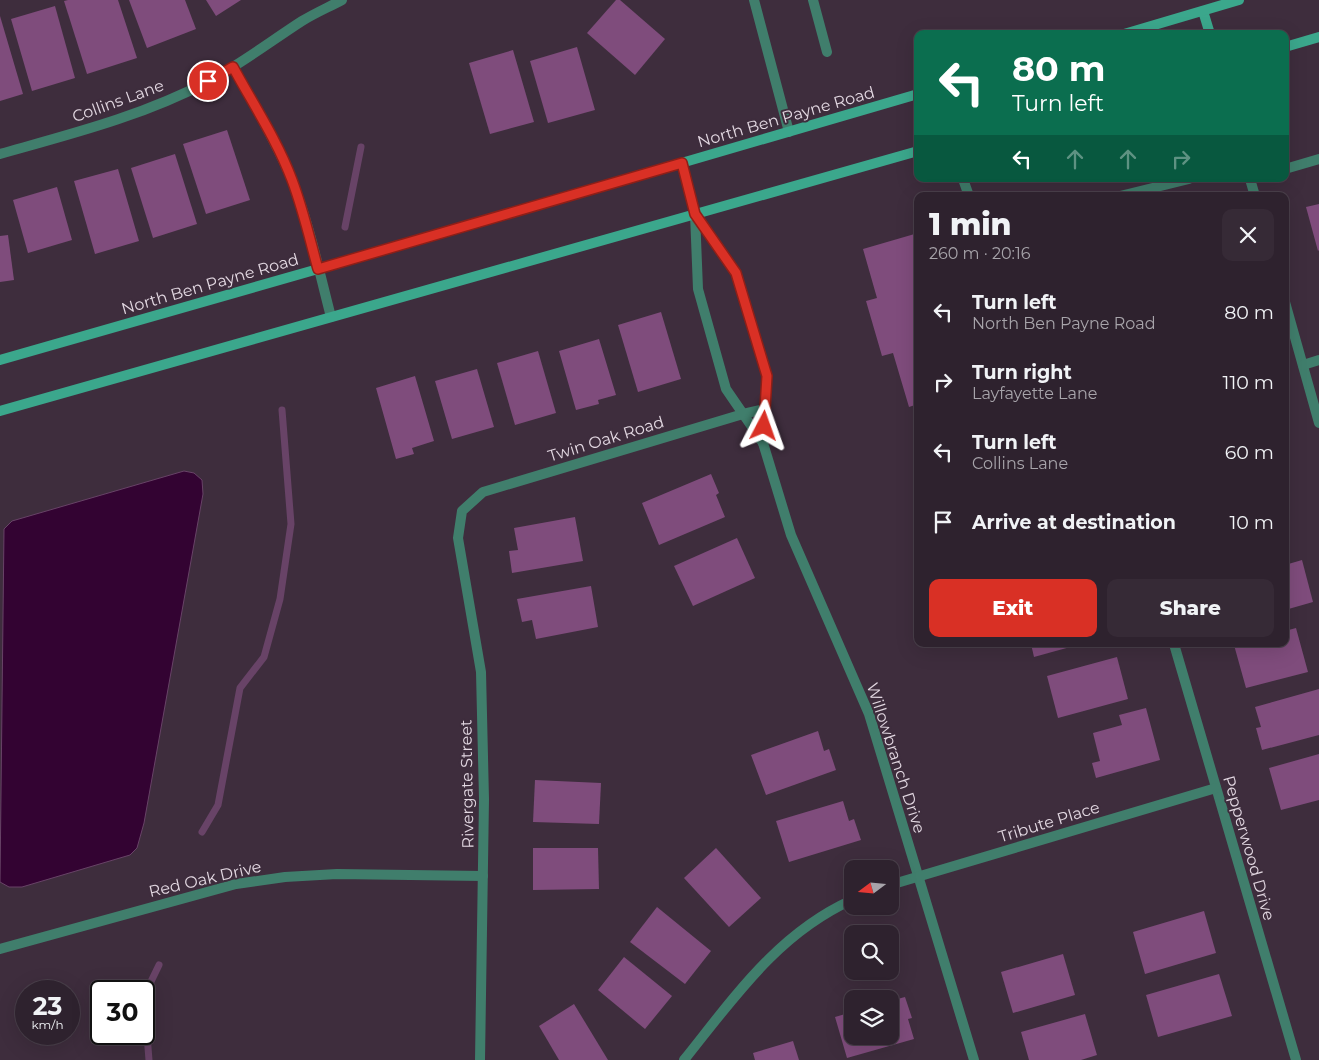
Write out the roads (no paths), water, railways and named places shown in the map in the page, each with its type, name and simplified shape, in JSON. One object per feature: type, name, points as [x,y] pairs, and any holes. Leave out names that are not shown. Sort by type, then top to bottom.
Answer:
[{"type":"street","name":"Collins Lane","points":[[0,154],[73,134],[146,109],[200,85],[233,67],[303,21],[342,0]]},
{"type":"street","points":[[754,0],[789,132]]},
{"type":"street","points":[[812,0],[828,52]]},
{"type":"street","points":[[1138,30],[1239,0]]},
{"type":"street","points":[[1203,11],[1209,30]]},
{"type":"street","points":[[1289,46],[1319,38]]},
{"type":"street","points":[[233,67],[280,151],[289,173],[302,207],[331,318]]},
{"type":"street","name":"North Ben Payne Road","points":[[0,360],[914,95]]},
{"type":"street","points":[[0,411],[914,152]]},
{"type":"street","points":[[1289,168],[1319,159]]},
{"type":"street","name":"Willowbranch Drive","points":[[682,163],[695,214],[698,289],[726,389],[763,443],[791,535],[869,714],[974,1060]]},
{"type":"street","points":[[1136,192],[1177,182]]},
{"type":"street","name":"Willowbranch Drive","points":[[695,214],[736,273],[767,376],[763,443]]},
{"type":"street","points":[[1289,316],[1319,423]]},
{"type":"street","points":[[1303,365],[1319,360]]},
{"type":"street","name":"Twin Oak Road","points":[[462,511],[482,492],[765,409]]},
{"type":"street","name":"Rivergate Street","points":[[462,511],[458,538],[480,672],[484,799],[480,1060]]},
{"type":"street","name":"Pepperwood Drive","points":[[1175,647],[1296,1060]]},
{"type":"street","name":"Tribute Place","points":[[899,882],[1216,788]]},
{"type":"street","name":"Red Oak Drive","points":[[0,949],[236,884],[285,877],[337,874],[483,876]]},
{"type":"street","points":[[684,1060],[753,975],[778,949],[806,928],[844,904]]},
{"type":"waterway","points":[[345,227],[361,147]]},
{"type":"waterway","points":[[202,832],[218,805],[240,688],[264,657],[280,599],[291,524],[282,410]]},
{"type":"waterway","points":[[152,980],[159,965]]},
{"type":"waterway","points":[[148,1045],[149,1060]]}]
